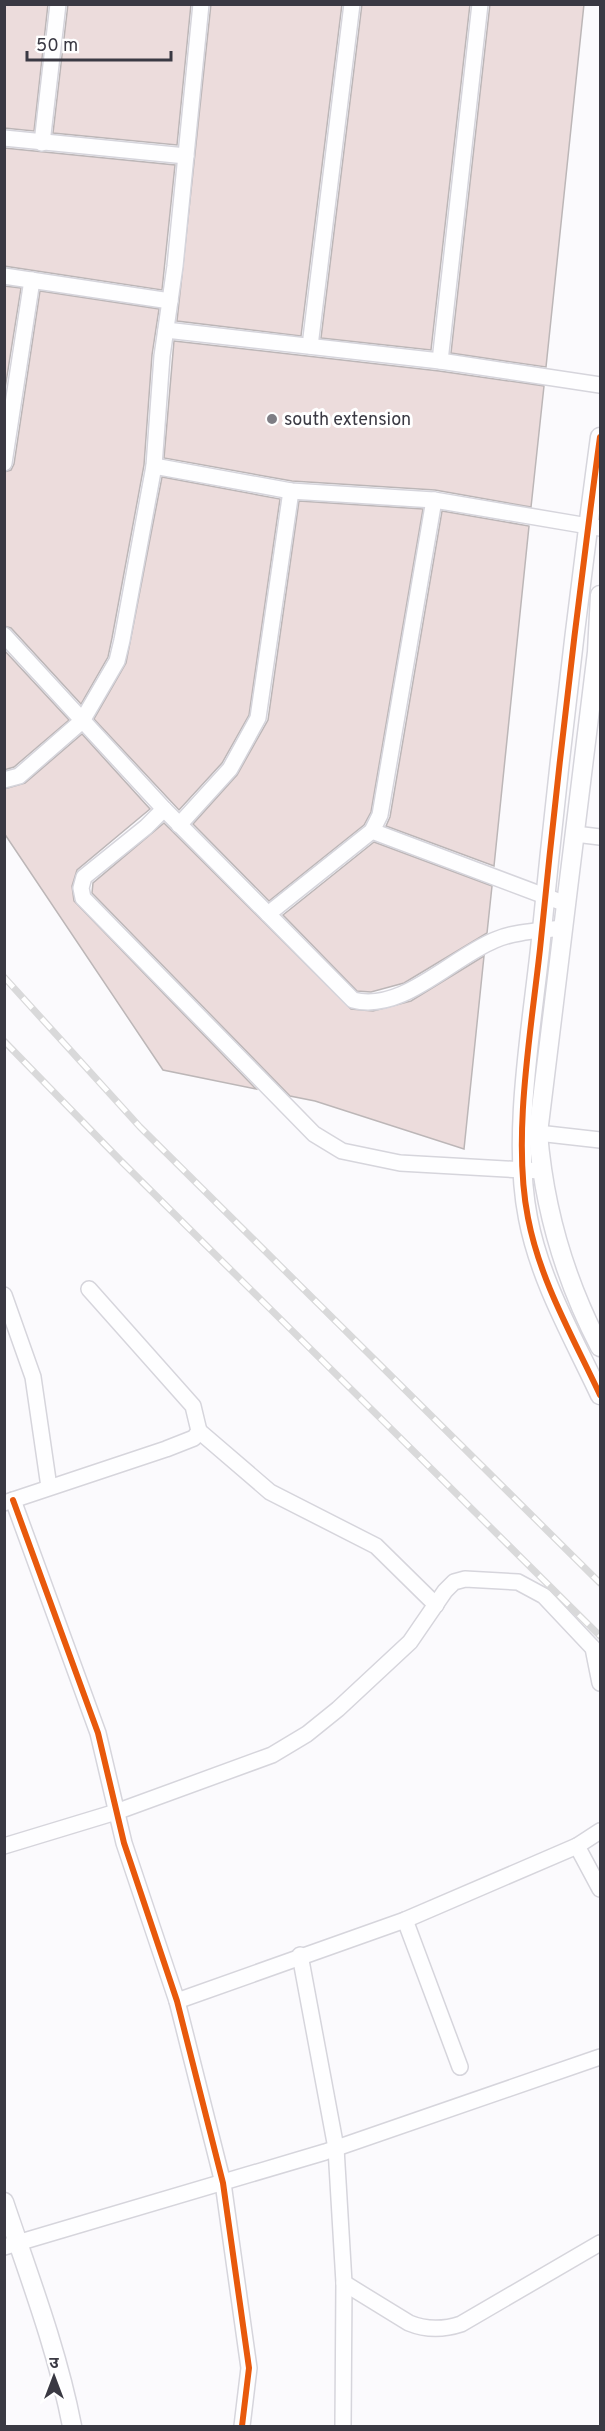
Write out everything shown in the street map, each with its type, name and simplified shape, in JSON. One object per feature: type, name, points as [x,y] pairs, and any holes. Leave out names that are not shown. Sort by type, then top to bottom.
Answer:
[{"type":"street","points":[[42,143],[58,4]]},
{"type":"street","points":[[4,780],[19,776],[82,721],[117,661],[154,466],[166,330],[201,4]]},
{"type":"street","points":[[310,346],[352,4]]},
{"type":"street","points":[[440,361],[480,4]]},
{"type":"street","points":[[4,138],[186,156]]},
{"type":"street","points":[[4,276],[170,301]]},
{"type":"street","points":[[4,464],[32,280]]},
{"type":"street","points":[[166,330],[440,361],[600,385]]},
{"type":"street","points":[[600,436],[594,527],[574,651],[528,1059],[521,1170],[528,1219],[551,1294],[600,1395]]},
{"type":"street","points":[[154,466],[291,490],[434,500],[594,527]]},
{"type":"street","points":[[180,825],[230,769],[258,718],[291,490]]},
{"type":"street","points":[[268,914],[372,831],[384,800],[434,500]]},
{"type":"street","points":[[579,1350],[600,1345],[568,1274],[555,1234],[541,1171],[538,1133],[598,652],[600,595]]},
{"type":"street","points":[[4,635],[164,809],[353,1000],[366,1004],[382,1002],[403,994],[491,941],[509,934],[563,927]]},
{"type":"street","points":[[574,651],[598,652]]},
{"type":"street","points":[[164,809],[146,827],[84,877],[81,888],[83,898],[177,997],[314,1134],[342,1151],[400,1163],[541,1171]]},
{"type":"street","points":[[372,831],[566,904]]},
{"type":"street","points":[[575,834],[600,837]]},
{"type":"street","points":[[538,1133],[600,1140]]},
{"type":"street","points":[[88,1289],[193,1406],[199,1431],[270,1492],[376,1546],[436,1605]]},
{"type":"street","points":[[4,1295],[33,1377],[50,1487]]},
{"type":"street","points":[[199,1431],[194,1438],[166,1449],[9,1501],[94,1722],[116,1812],[177,2001],[223,2183],[249,2368],[242,2427]]},
{"type":"street","points":[[4,1846],[116,1812],[272,1755],[307,1734],[338,1709],[410,1642],[454,1582],[465,1579],[502,1579],[532,1588],[544,1596],[590,1642],[600,1683]]},
{"type":"street","points":[[177,2001],[300,1955],[405,1920],[577,1846],[600,1831]]},
{"type":"street","points":[[577,1846],[600,1889]]},
{"type":"street","points":[[405,1920],[460,2067]]},
{"type":"street","points":[[300,1955],[336,2148],[344,2283],[343,2427]]},
{"type":"street","points":[[11,2245],[336,2148],[600,2057]]},
{"type":"street","points":[[4,2202],[11,2245],[58,2367],[72,2427]]},
{"type":"street","points":[[344,2283],[409,2323],[419,2327],[449,2328],[460,2324],[600,2242]]},
{"type":"building","points":[[4,4],[48,4],[34,131],[4,128]]},
{"type":"building","points":[[68,4],[191,4],[177,145],[53,133]]},
{"type":"building","points":[[211,4],[342,4],[301,336],[177,321]]},
{"type":"building","points":[[362,4],[470,4],[431,350],[321,338]]},
{"type":"building","points":[[490,4],[584,4],[546,367],[451,353]]},
{"type":"building","points":[[4,148],[175,165],[162,290],[4,266]]},
{"type":"building","points":[[4,286],[21,288],[4,395]]},
{"type":"building","points":[[40,291],[159,309],[152,355],[144,465],[112,638],[108,657],[81,704],[11,628],[4,626],[4,472],[11,470],[14,464]]},
{"type":"building","points":[[174,341],[439,371],[544,386],[531,507],[435,490],[292,481],[164,458]]},
{"type":"building","points":[[162,477],[280,499],[249,715],[222,763],[179,810],[94,719],[126,663]]},
{"type":"building","points":[[299,501],[423,509],[371,812],[364,825],[269,901],[193,824],[237,775],[268,720]]},
{"type":"building","points":[[442,511],[529,526],[494,866],[386,826],[390,817]]},
{"type":"building","points":[[4,650],[69,720],[14,767],[4,770]]},
{"type":"building","points":[[82,734],[150,809],[77,870],[72,886],[74,901],[256,1089],[163,1070],[4,833],[4,789],[25,783]]},
{"type":"building","points":[[164,823],[351,1009],[373,1011],[411,1001],[484,956],[464,1149],[315,1101],[290,1096],[92,893],[93,883]]},
{"type":"building","points":[[374,842],[492,886],[487,933],[404,983],[371,992],[357,991],[283,915]]},
{"type":"railway","points":[[4,977],[140,1127],[600,1583]]},
{"type":"railway","points":[[4,1041],[121,1161],[600,1636]]},
{"type":"cycle path","points":[[600,437],[553,821],[522,1119],[524,1187],[533,1241],[558,1308],[600,1395]]},
{"type":"cycle path","points":[[13,1500],[98,1733],[124,1843],[177,2001],[223,2183],[249,2368],[242,2426]]},
{"type":"place","name":"south extension","points":[[272,419]]}]
